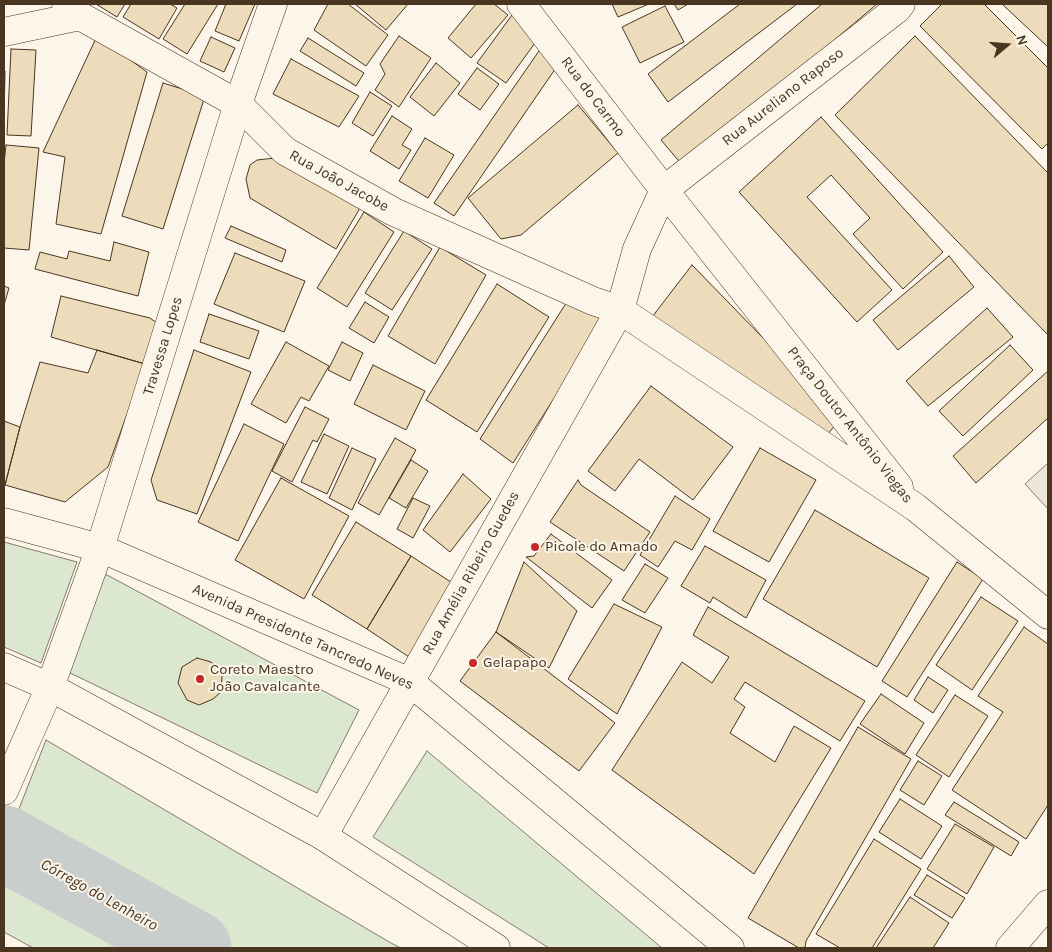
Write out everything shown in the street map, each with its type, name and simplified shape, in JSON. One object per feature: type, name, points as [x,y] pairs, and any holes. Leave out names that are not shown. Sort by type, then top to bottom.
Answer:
[{"type":"main road","name":"Travessa Lopes","points":[[4,791],[50,686],[100,548],[238,104],[273,4]]},
{"type":"main road","name":"Rua do Carmo","points":[[521,4],[664,190]]},
{"type":"main road","name":"Rua Aureliano Raposo","points":[[664,190],[901,4]]},
{"type":"main road","name":"Rua João Jacobe","points":[[73,10],[238,104],[285,151],[394,212],[593,301],[620,310]]},
{"type":"main road","points":[[4,32],[73,10]]},
{"type":"main road","points":[[620,310],[636,249],[664,190]]},
{"type":"main road","name":"Praça Doutor Antônio Viegas","points":[[664,190],[915,507]]},
{"type":"main road","name":"Praça Doutor Antônio Viegas","points":[[620,310],[915,507]]},
{"type":"main road","name":"Rua Amélia Ribeiro Guedes","points":[[323,836],[620,310]]},
{"type":"main road","points":[[915,507],[1048,615]]},
{"type":"main road","name":"Avenida Presidente Tancredo Neves","points":[[4,522],[100,548],[410,682],[730,948]]},
{"type":"main road","points":[[4,667],[50,686],[323,836],[496,948]]},
{"type":"main road","points":[[1010,948],[1048,904]]},
{"type":"green space","points":[[4,542],[77,562],[41,663],[4,647]]},
{"type":"green space","points":[[94,568],[359,710],[317,793],[60,668]]},
{"type":"green space","points":[[46,740],[401,948],[33,948],[4,932],[4,847]]},
{"type":"green space","points":[[427,751],[662,948],[549,948],[373,837]]},
{"type":"shaded area","points":[[1048,463],[1048,509],[1025,484]]},
{"type":"building","points":[[96,4],[125,4],[117,17]]},
{"type":"building","points":[[131,4],[170,4],[177,8],[159,39],[123,17]]},
{"type":"building","points":[[185,4],[218,4],[187,54],[163,39]]},
{"type":"building","points":[[226,4],[255,4],[239,41],[215,31]]},
{"type":"building","points":[[328,4],[348,4],[388,35],[366,66],[314,30]]},
{"type":"building","points":[[355,4],[408,4],[386,30]]},
{"type":"building","points":[[476,4],[494,4],[508,15],[471,58],[448,38]]},
{"type":"building","points":[[612,4],[649,4],[618,17]]},
{"type":"building","points":[[674,4],[688,4],[678,10]]},
{"type":"building","points":[[740,4],[797,4],[668,102],[648,74]]},
{"type":"building","points":[[822,4],[877,4],[684,167],[661,140]]},
{"type":"building","points":[[942,4],[984,4],[1048,68],[1048,143],[1042,149],[920,26]]},
{"type":"building","points":[[1002,4],[1048,4],[1048,47]]},
{"type":"building","points":[[665,6],[684,42],[640,63],[622,27]]},
{"type":"building","points":[[512,15],[540,36],[506,83],[477,63]]},
{"type":"building","points":[[97,36],[147,72],[101,234],[56,224],[65,157],[43,152]]},
{"type":"building","points":[[399,36],[431,58],[399,107],[375,90],[385,74],[380,64]]},
{"type":"building","points":[[915,36],[1048,173],[1048,335],[835,115]]},
{"type":"building","points":[[211,37],[235,48],[224,72],[200,61]]},
{"type":"building","points":[[308,38],[364,73],[356,86],[300,51]]},
{"type":"building","points":[[541,48],[560,62],[454,216],[434,203]]},
{"type":"building","points":[[11,49],[36,50],[31,136],[7,135]]},
{"type":"building","points":[[291,59],[359,96],[339,127],[273,94]]},
{"type":"building","points":[[436,63],[460,83],[434,116],[410,97]]},
{"type":"building","points":[[477,68],[499,84],[480,110],[458,94]]},
{"type":"building","points":[[4,71],[5,71],[4,122]]},
{"type":"building","points":[[163,83],[205,96],[163,229],[122,216]]},
{"type":"building","points":[[370,92],[392,106],[373,136],[352,123]]},
{"type":"building","points":[[578,105],[618,153],[521,235],[501,239],[468,198]]},
{"type":"building","points":[[392,116],[412,129],[402,145],[411,150],[399,169],[370,151]]},
{"type":"building","points":[[821,117],[943,252],[903,289],[853,234],[870,218],[831,175],[807,197],[892,290],[857,322],[739,192]]},
{"type":"building","points":[[425,138],[454,155],[428,198],[399,181]]},
{"type":"building","points":[[6,145],[39,148],[29,250],[4,248],[4,164]]},
{"type":"building","points":[[275,158],[360,208],[336,249],[250,198],[246,179],[250,165],[257,160]]},
{"type":"building","points":[[364,212],[394,232],[347,307],[317,288]]},
{"type":"building","points":[[231,226],[286,250],[282,262],[225,238]]},
{"type":"building","points":[[404,231],[432,249],[392,310],[365,293]]},
{"type":"building","points":[[114,242],[149,252],[138,296],[35,269],[40,252],[67,259],[69,251],[110,261]]},
{"type":"building","points":[[440,247],[486,275],[435,364],[388,336]]},
{"type":"building","points":[[235,253],[305,281],[284,332],[214,304]]},
{"type":"building","points":[[949,256],[974,287],[898,350],[873,320]]},
{"type":"building","points":[[692,265],[841,418],[823,440],[649,321]]},
{"type":"building","points":[[497,284],[549,317],[477,432],[426,400]]},
{"type":"building","points":[[4,286],[9,288],[4,305]]},
{"type":"building","points":[[61,296],[150,318],[157,323],[145,364],[51,337]]},
{"type":"building","points":[[570,297],[603,321],[513,463],[480,439]]},
{"type":"building","points":[[365,302],[389,317],[374,343],[349,328]]},
{"type":"building","points":[[987,308],[1013,337],[928,406],[906,381]]},
{"type":"building","points":[[209,314],[259,331],[249,359],[200,342]]},
{"type":"building","points":[[286,342],[329,366],[309,401],[301,397],[286,423],[251,404]]},
{"type":"building","points":[[342,342],[363,353],[350,381],[328,370]]},
{"type":"building","points":[[1010,345],[1033,370],[963,436],[939,411]]},
{"type":"building","points":[[97,350],[145,364],[108,467],[65,502],[5,485],[40,362],[88,373]]},
{"type":"building","points":[[194,350],[251,372],[197,514],[157,500],[151,480]]},
{"type":"building","points":[[373,365],[425,391],[406,430],[354,404]]},
{"type":"building","points":[[1048,371],[1048,418],[976,483],[953,456]]},
{"type":"building","points":[[651,386],[733,447],[693,500],[639,459],[615,491],[588,471]]},
{"type":"building","points":[[305,407],[329,419],[317,442],[313,440],[292,482],[272,471]]},
{"type":"building","points":[[4,421],[20,427],[5,485],[4,484]]},
{"type":"building","points":[[244,424],[284,444],[238,541],[198,522]]},
{"type":"building","points":[[324,434],[349,446],[327,494],[301,482]]},
{"type":"building","points":[[395,438],[416,450],[379,515],[358,503]]},
{"type":"building","points":[[352,448],[376,459],[352,510],[329,498]]},
{"type":"building","points":[[760,448],[816,480],[769,562],[713,531]]},
{"type":"building","points":[[411,460],[428,471],[406,508],[389,498]]},
{"type":"building","points":[[463,474],[491,499],[450,552],[423,530]]},
{"type":"building","points":[[281,478],[349,516],[304,599],[235,560]]},
{"type":"building","points":[[578,480],[581,485],[650,532],[624,571],[550,522]]},
{"type":"building","points":[[675,496],[710,519],[692,550],[675,541],[658,567],[640,555]]},
{"type":"building","points":[[413,498],[430,506],[413,538],[397,529]]},
{"type":"building","points":[[815,510],[929,578],[877,667],[763,599]]},
{"type":"building","points":[[356,522],[411,556],[367,629],[312,595]]},
{"type":"building","points":[[551,534],[612,580],[592,608],[526,557],[534,556]]},
{"type":"building","points":[[705,546],[766,580],[746,618],[713,597],[710,603],[681,586]]},
{"type":"building","points":[[411,556],[457,586],[409,657],[367,629]]},
{"type":"building","points":[[524,562],[577,611],[549,668],[496,632]]},
{"type":"building","points":[[957,562],[983,579],[907,697],[882,681]]},
{"type":"building","points":[[645,564],[668,578],[645,613],[622,600]]},
{"type":"building","points":[[981,597],[1018,621],[972,690],[936,665]]},
{"type":"building","points":[[614,604],[662,627],[617,714],[568,679]]},
{"type":"building","points":[[708,607],[865,701],[840,741],[745,682],[734,699],[745,707],[730,733],[775,762],[794,726],[831,748],[754,874],[612,770],[682,662],[712,683],[729,657],[693,635]]},
{"type":"building","points":[[1024,627],[1048,644],[1048,805],[1026,839],[952,790],[1003,712],[978,696]]},
{"type":"building","points":[[496,632],[615,723],[579,771],[460,681]]},
{"type":"building","name":"Coreto Maestro João Cavalcante","points":[[197,658],[211,662],[219,669],[222,676],[221,692],[213,699],[199,705],[187,700],[178,683],[182,667]]},
{"type":"building","points":[[928,677],[948,690],[933,713],[914,700]]},
{"type":"building","points":[[881,694],[924,723],[905,754],[860,724]]},
{"type":"building","points":[[955,695],[988,716],[949,777],[916,755]]},
{"type":"building","points":[[858,727],[911,759],[806,941],[805,948],[799,948],[748,918]]},
{"type":"building","points":[[918,761],[942,776],[924,805],[900,790]]},
{"type":"building","points":[[900,799],[942,826],[921,859],[879,832]]},
{"type":"building","points":[[954,802],[1019,842],[1011,856],[945,815]]},
{"type":"building","points":[[955,824],[994,847],[967,894],[927,869]]},
{"type":"building","points":[[874,839],[921,869],[872,948],[840,948],[816,934]]},
{"type":"building","points":[[927,875],[965,898],[952,918],[914,895]]},
{"type":"building","points":[[910,897],[949,923],[933,948],[876,948]]},
{"type":"waterway","name":"Córrego do Lenheiro","points":[[4,843],[194,948]]},
{"type":"place","name":"Picole do Amado","points":[[535,547]]},
{"type":"place","name":"Gelapapo","points":[[473,663]]},
{"type":"place","name":"Coreto Maestro João Cavalcante","points":[[200,679]]}]
